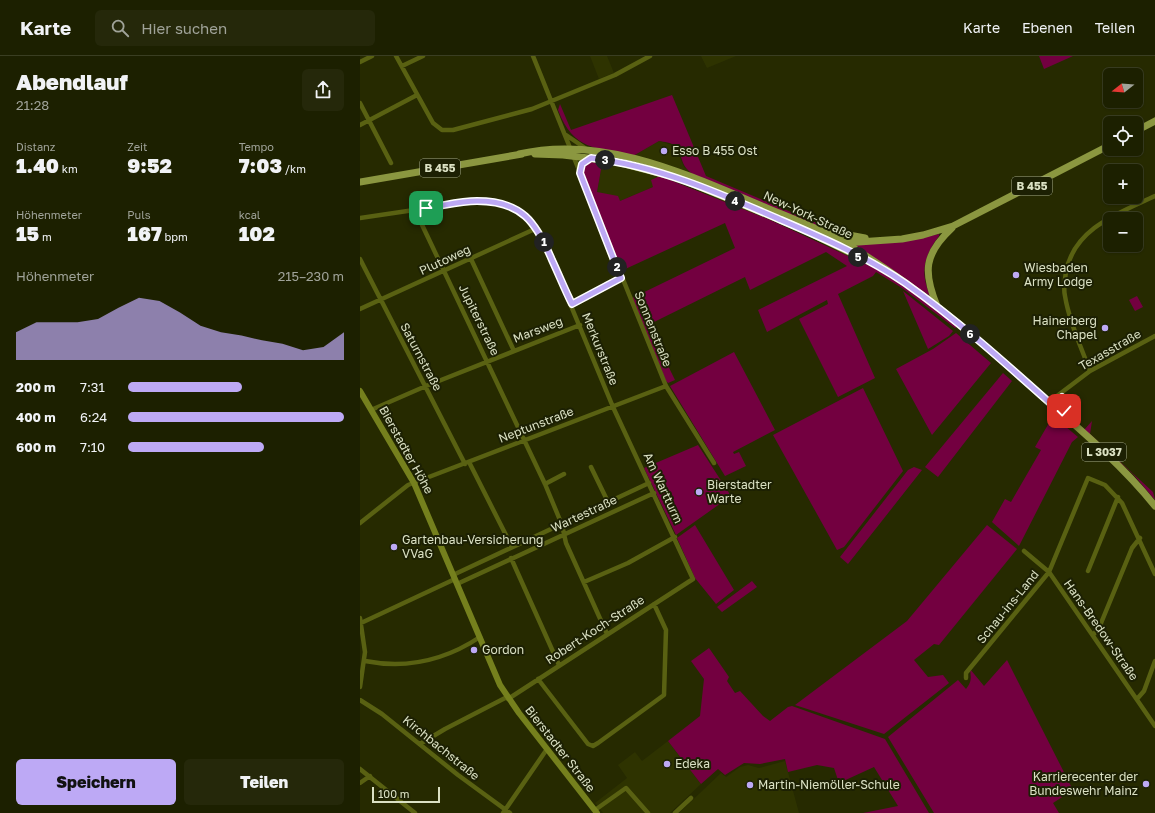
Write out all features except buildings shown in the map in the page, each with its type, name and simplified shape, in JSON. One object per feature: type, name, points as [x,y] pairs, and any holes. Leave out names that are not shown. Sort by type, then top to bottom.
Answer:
[{"type":"main road","points":[[1143,128],[1155,122]]},
{"type":"main road","name":"B 455","points":[[828,241],[844,243],[882,240],[923,235],[953,226],[1103,149]]},
{"type":"main road","name":"New-York-Straße","points":[[588,150],[604,152],[654,164],[689,176],[806,224],[844,243],[938,307],[1069,420],[1123,470],[1155,506]]},
{"type":"main road","name":"B 455","points":[[360,182],[519,154],[572,153],[588,150]]},
{"type":"main road","name":"B 455","points":[[572,153],[591,158]]},
{"type":"main road","name":"New-York-Straße","points":[[591,158],[640,166],[678,178],[828,241]]},
{"type":"main road","name":"B 455","points":[[806,224],[839,234],[882,240]]},
{"type":"main road","points":[[938,307],[928,282],[929,260],[939,240],[953,226]]},
{"type":"main road","name":"L 3037","points":[[828,241],[893,275]]},
{"type":"main road","name":"Bierstadter Höhe","points":[[360,391],[414,483],[500,685],[508,698]]},
{"type":"main road","name":"Bierstadter Straße","points":[[508,698],[596,812]]},
{"type":"street","points":[[360,62],[372,56]]},
{"type":"street","points":[[396,56],[436,128],[446,131],[505,117],[552,102],[633,67],[650,56]]},
{"type":"street","points":[[402,66],[421,56]]},
{"type":"street","name":"Sonnenstraße","points":[[533,56],[621,278],[666,386],[714,463]]},
{"type":"street","points":[[360,126],[418,95]]},
{"type":"street","points":[[360,103],[391,163]]},
{"type":"street","points":[[565,134],[588,150]]},
{"type":"street","points":[[580,173],[582,164],[591,158]]},
{"type":"street","points":[[1090,371],[1064,294],[1068,262],[1082,238],[1094,227],[1106,219],[1155,196]]},
{"type":"street","name":"Merkurstraße","points":[[360,218],[475,201],[488,201],[511,207],[525,215],[537,228],[572,304],[613,407]]},
{"type":"street","name":"Jupiterstraße","points":[[415,210],[545,484],[562,525],[564,535],[607,634]]},
{"type":"street","name":"Plutoweg","points":[[360,309],[444,272],[537,228]]},
{"type":"street","name":"Saturnstraße","points":[[360,259],[380,300],[512,547]]},
{"type":"street","points":[[470,259],[514,351]]},
{"type":"street","points":[[572,304],[621,278]]},
{"type":"street","name":"Marsweg","points":[[371,410],[426,386],[580,325]]},
{"type":"street","name":"Texasstraße","points":[[1066,390],[1090,371],[1155,336]]},
{"type":"street","name":"Neptunstraße","points":[[360,523],[402,488],[666,386]]},
{"type":"street","points":[[1049,402],[1066,390]]},
{"type":"street","points":[[1049,402],[1056,402],[1062,397],[1066,390]]},
{"type":"street","points":[[1062,397],[1064,411],[1069,420]]},
{"type":"street","name":"Am Wartturm","points":[[613,407],[694,579]]},
{"type":"street","name":"Wartestraße","points":[[591,467],[608,502]]},
{"type":"street","points":[[545,484],[564,474]]},
{"type":"street","name":"Schau-ins-Land","points":[[966,678],[966,673],[1049,572],[1088,478],[1105,485],[1118,497]]},
{"type":"street","name":"Wartestraße","points":[[455,579],[512,547],[650,483]]},
{"type":"street","name":"Wartestraße","points":[[455,579],[511,558],[654,493]]},
{"type":"street","points":[[1118,497],[1140,538],[1155,574]]},
{"type":"street","points":[[1088,571],[1118,497]]},
{"type":"street","points":[[584,582],[628,563],[675,537]]},
{"type":"street","points":[[1093,635],[1100,628],[1132,548],[1140,538]]},
{"type":"street","name":"Hans-Bredow-Straße","points":[[1024,551],[1049,572],[1155,726]]},
{"type":"street","points":[[511,558],[559,665]]},
{"type":"street","points":[[360,687],[365,661],[361,621],[455,579]]},
{"type":"street","name":"Robert-Koch-Straße","points":[[420,744],[445,729],[508,698],[694,579]]},
{"type":"street","points":[[538,679],[588,744],[593,746],[598,743],[664,695],[666,630],[654,604]]},
{"type":"street","points":[[365,661],[394,665],[423,662],[454,652],[480,637]]},
{"type":"street","points":[[1137,699],[1144,691],[1155,661]]},
{"type":"street","name":"Kirchbachstraße","points":[[360,700],[375,708],[504,811],[510,813]]},
{"type":"street","points":[[504,811],[547,749]]},
{"type":"street","points":[[360,768],[415,813]]},
{"type":"street","points":[[360,783],[370,776]]},
{"type":"street","points":[[596,812],[626,788],[648,813]]},
{"type":"street","points":[[675,813],[691,798]]},
{"type":"shaded area","points":[[590,56],[607,56],[614,73],[599,79]]},
{"type":"shaded area","points":[[701,56],[736,56],[707,68]]},
{"type":"shaded area","points":[[1039,56],[1073,56],[1044,69]]},
{"type":"shaded area","points":[[672,95],[706,176],[838,232],[816,225],[695,176],[686,168],[675,146],[669,143],[659,141],[633,156],[587,145],[571,133],[558,110],[560,104],[571,130]]},
{"type":"shaded area","points":[[659,141],[675,146],[684,167],[695,176],[633,156]]},
{"type":"shaded area","points":[[590,162],[602,164],[597,192],[618,196],[620,201],[653,187],[651,180],[660,176],[768,219],[876,269],[917,295],[958,326],[955,328],[902,288],[876,272],[873,276],[838,294],[875,378],[838,397],[799,319],[828,304],[827,300],[767,332],[758,310],[847,266],[826,252],[750,290],[745,277],[648,325],[675,380],[668,383],[632,298],[735,248],[725,223],[621,271],[584,176],[583,168]]},
{"type":"shaded area","points":[[602,164],[614,164],[660,176],[653,187],[620,201],[597,192]]},
{"type":"shaded area","points":[[939,234],[926,258],[924,271],[926,286],[930,296],[851,245],[902,242]]},
{"type":"shaded area","points":[[903,291],[953,331],[949,336],[928,349]]},
{"type":"shaded area","points":[[1137,296],[1143,307],[1135,311],[1129,300]]},
{"type":"shaded area","points":[[956,333],[991,363],[932,435],[896,369],[933,349]]},
{"type":"shaded area","points":[[734,352],[775,430],[733,452],[734,454],[739,452],[746,466],[725,476],[670,386]]},
{"type":"shaded area","points":[[1003,373],[1012,381],[938,477],[925,467]]},
{"type":"shaded area","points":[[863,388],[903,471],[844,547],[837,550],[773,435]]},
{"type":"shaded area","points":[[1053,416],[1078,437],[1072,442],[1019,546],[992,522],[1005,499],[1011,502],[1041,450],[1035,447]]},
{"type":"shaded area","points":[[1092,421],[1090,434],[1153,492],[1155,500],[1133,474],[1084,430]]},
{"type":"shaded area","points":[[698,445],[731,496],[676,535],[644,468]]},
{"type":"shaded area","points":[[914,467],[922,470],[848,564],[840,557],[908,470]]},
{"type":"shaded area","points":[[695,525],[734,590],[716,604],[695,578],[677,538]]},
{"type":"shaded area","points":[[987,525],[1017,549],[939,645],[934,644],[914,660],[928,677],[943,675],[949,683],[884,734],[795,705],[907,621]]},
{"type":"shaded area","points":[[752,581],[757,587],[722,612],[717,607]]},
{"type":"shaded area","points":[[709,648],[729,677],[727,681],[735,693],[740,691],[763,716],[770,721],[788,707],[792,706],[885,739],[929,813],[863,813],[898,806],[874,767],[839,783],[834,768],[817,765],[788,772],[785,759],[760,764],[744,763],[725,775],[718,769],[701,784],[668,741],[700,716],[704,679],[691,661]]},
{"type":"shaded area","points":[[1007,660],[1073,790],[1053,803],[1059,813],[934,813],[888,737],[958,680],[966,689],[971,677],[970,669],[984,686]]},
{"type":"shaded area","points":[[668,741],[701,784],[670,813],[603,813],[595,803],[627,778],[618,765],[635,752],[642,761]]},
{"type":"shaded area","name":"Martin-Niemöller-Schule","points":[[785,761],[799,813],[679,813],[721,773],[726,777],[740,767],[748,765],[759,768]]},
{"type":"place","name":"Esso B 455 Ost","points":[[664,151]]},
{"type":"place","name":"Wiesbaden Army Lodge","points":[[1016,275]]},
{"type":"place","name":"Hainerberg Chapel","points":[[1105,328]]},
{"type":"place","name":"Bierstadter Warte","points":[[699,492]]},
{"type":"place","name":"Gartenbau-Versicherung VVaG","points":[[394,547]]},
{"type":"place","name":"Gordon","points":[[474,650]]},
{"type":"place","name":"Edeka","points":[[667,764]]},
{"type":"place","name":"Karrierecenter der Bundeswehr Mainz","points":[[1146,784]]},
{"type":"place","name":"Martin-Niemöller-Schule","points":[[750,785]]},
{"type":"route","points":[[426,208],[475,201],[488,201],[511,207],[525,215],[533,222],[540,232],[572,304],[621,278],[580,173],[582,164],[591,158],[613,160],[640,166],[678,178],[802,229],[893,275],[938,307],[1050,403],[1056,402],[1062,397],[1064,411]]}]
